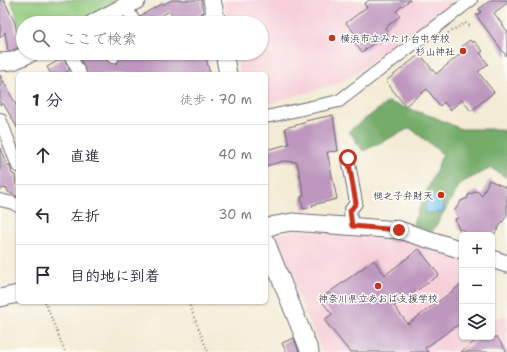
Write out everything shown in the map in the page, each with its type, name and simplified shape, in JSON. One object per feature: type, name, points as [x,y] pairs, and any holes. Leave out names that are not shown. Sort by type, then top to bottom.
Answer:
[{"type":"street","points":[[268,117],[339,101],[471,0]]},
{"type":"street","points":[[107,16],[132,3],[134,16]]},
{"type":"street","points":[[0,62],[16,60]]},
{"type":"street","points":[[73,60],[79,72]]},
{"type":"street","points":[[225,60],[228,72]]},
{"type":"street","points":[[0,119],[16,161]]},
{"type":"street","points":[[348,158],[356,203],[350,211],[352,226]]},
{"type":"street","points":[[0,200],[16,205]]},
{"type":"street","points":[[268,227],[292,222],[399,230],[459,249]]},
{"type":"street","points":[[268,247],[310,352]]},
{"type":"street","points":[[495,260],[507,264]]},
{"type":"street","points":[[0,298],[16,294]]},
{"type":"path","points":[[46,304],[65,352]]},
{"type":"path","points":[[189,304],[208,352]]},
{"type":"shaded area","name":"横浜市立みたけ台中学校","points":[[223,0],[455,0],[345,81],[268,104],[268,72],[240,72],[237,60],[268,60],[268,16],[226,16]]},
{"type":"shaded area","name":"神奈川県立あおば支援学校","points":[[296,230],[360,234],[408,240],[459,257],[459,340],[495,340],[495,319],[507,315],[507,352],[322,352],[274,238],[276,234]]},
{"type":"green space","points":[[11,0],[127,0],[96,16],[17,16]]},
{"type":"green space","points":[[388,102],[434,117],[461,129],[497,129],[507,132],[507,178],[491,168],[461,183],[432,232],[412,225],[443,154],[410,128],[363,151],[349,131]]},
{"type":"water","points":[[432,196],[443,203],[444,212],[425,213],[426,200]]},
{"type":"building","points":[[0,0],[4,0],[15,23],[16,48],[8,51],[5,32],[0,38]]},
{"type":"building","points":[[172,0],[202,0],[204,12],[197,16],[172,16],[170,11],[160,16],[140,16],[161,4]]},
{"type":"building","points":[[369,0],[410,0],[396,11],[400,16],[385,28],[388,32],[362,52],[352,40],[357,36],[346,23],[367,7],[364,4]]},
{"type":"building","points":[[491,0],[507,0],[507,3],[494,13],[507,31],[507,57],[476,15],[481,12],[479,9]]},
{"type":"building","points":[[470,40],[472,43],[474,41],[483,51],[480,53],[488,64],[478,72],[494,92],[471,111],[462,100],[450,110],[444,102],[440,106],[427,89],[405,106],[386,81],[420,54],[436,74],[463,52],[462,50],[464,48],[462,46]]},
{"type":"building","points":[[59,60],[64,60],[70,70],[66,72],[50,72],[47,67]]},
{"type":"building","points":[[80,60],[107,60],[113,64],[117,63],[119,60],[207,60],[210,72],[86,72]]},
{"type":"building","points":[[0,75],[16,104],[16,126],[3,103],[0,105]]},
{"type":"building","points":[[333,115],[338,151],[327,152],[337,199],[312,205],[313,207],[303,209],[301,197],[304,195],[297,162],[284,161],[268,165],[268,149],[289,144],[285,128],[304,123],[305,121]]},
{"type":"building","points":[[0,148],[7,165],[10,165],[12,174],[15,175],[16,196],[8,192],[7,188],[0,189]]},
{"type":"building","points":[[489,180],[507,188],[507,215],[495,233],[495,232],[465,232],[461,229],[459,230],[455,219],[458,218],[455,210],[461,201],[468,198],[468,195],[477,191],[482,196]]},
{"type":"building","points":[[419,249],[439,275],[394,306],[408,324],[459,286],[459,324],[425,348],[428,352],[350,352],[324,320],[332,314],[320,299],[374,260],[385,275]]},
{"type":"building","points":[[495,337],[497,337],[507,352],[461,352],[477,340],[495,340]]},
{"type":"building","points":[[294,338],[299,352],[286,352],[282,343]]},
{"type":"place","name":"横浜市立みたけ台中学校","points":[[332,38]]},
{"type":"place","name":"杉山神社","points":[[463,51]]},
{"type":"place","name":"槌之子弁財天","points":[[441,195]]},
{"type":"place","name":"神奈川県立あおば支援学校","points":[[378,286]]},
{"type":"route","points":[[348,158],[356,203],[350,211],[352,226],[399,230]]}]
